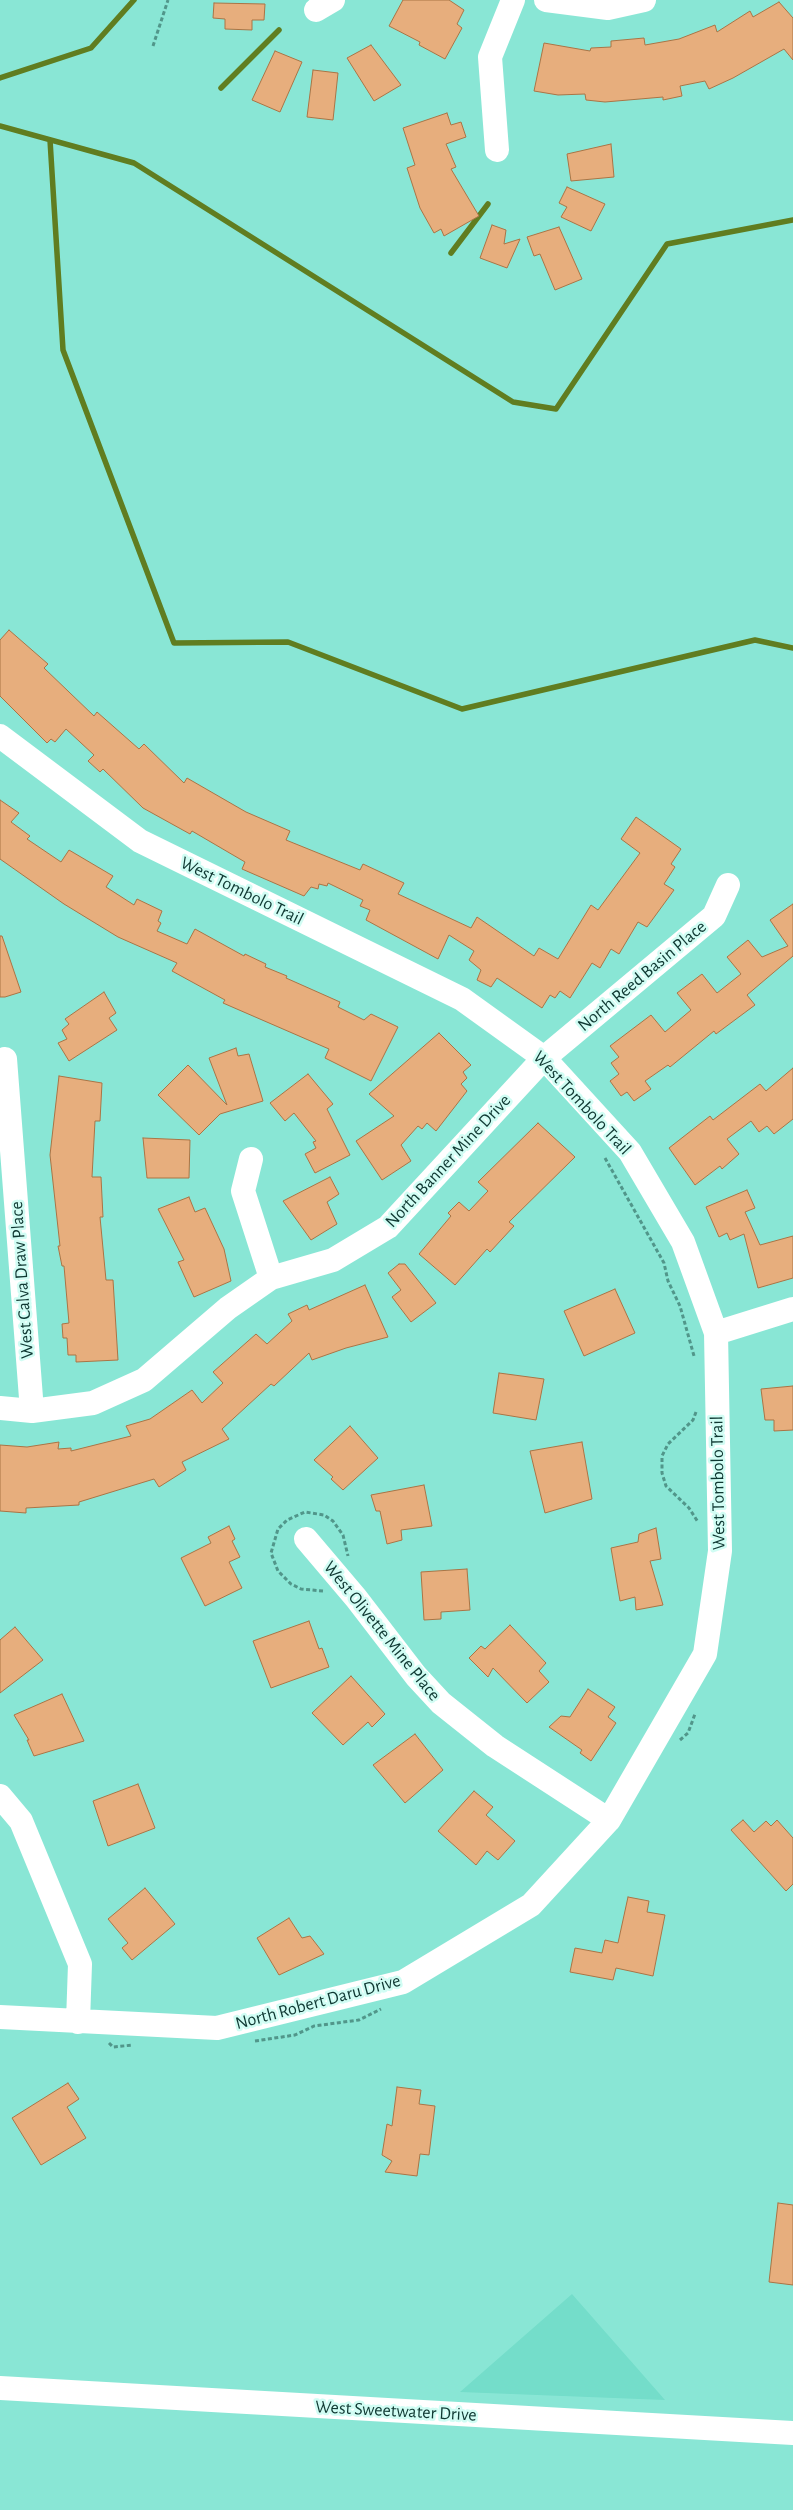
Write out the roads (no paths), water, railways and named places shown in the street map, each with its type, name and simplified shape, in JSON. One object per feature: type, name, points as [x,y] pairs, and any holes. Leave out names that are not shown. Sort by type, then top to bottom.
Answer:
[{"type":"street","points":[[497,150],[490,58],[513,0]]},
{"type":"street","points":[[546,0],[608,8],[644,0]]},
{"type":"street","name":"West Tombolo Trail","points":[[0,736],[140,841],[462,999],[544,1058],[630,1152],[684,1242],[716,1333],[720,1552],[705,1654],[610,1820]]},
{"type":"street","name":"North Reed Basin Place","points":[[544,1058],[714,916],[728,885]]},
{"type":"street","name":"North Banner Mine Drive","points":[[0,1408],[32,1411],[93,1402],[144,1380],[228,1308],[271,1278],[332,1260],[388,1227],[544,1058]]},
{"type":"street","name":"West Calva Draw Place","points":[[5,1059],[32,1411]]},
{"type":"street","points":[[251,1159],[243,1191],[271,1278]]},
{"type":"street","points":[[716,1333],[793,1309]]},
{"type":"street","name":"West Olivette Mine Place","points":[[306,1539],[356,1598],[416,1676],[441,1703],[495,1746],[610,1820]]},
{"type":"street","points":[[0,1796],[21,1821],[80,1964],[78,2022]]},
{"type":"street","name":"North Robert Daru Drive","points":[[0,2017],[217,2028],[403,1982],[531,1905],[610,1820]]},
{"type":"street","name":"West Sweetwater Drive","points":[[0,2388],[793,2433]]},
{"type":"waterway","points":[[0,78],[91,48],[134,0]]},
{"type":"waterway","points":[[221,88],[279,30]]},
{"type":"waterway","points":[[0,126],[134,163],[513,402],[556,409],[667,244],[793,220]]},
{"type":"waterway","points":[[50,140],[63,350],[174,643],[288,642],[462,709],[755,640],[793,648]]},
{"type":"waterway","points":[[451,253],[488,204]]}]
